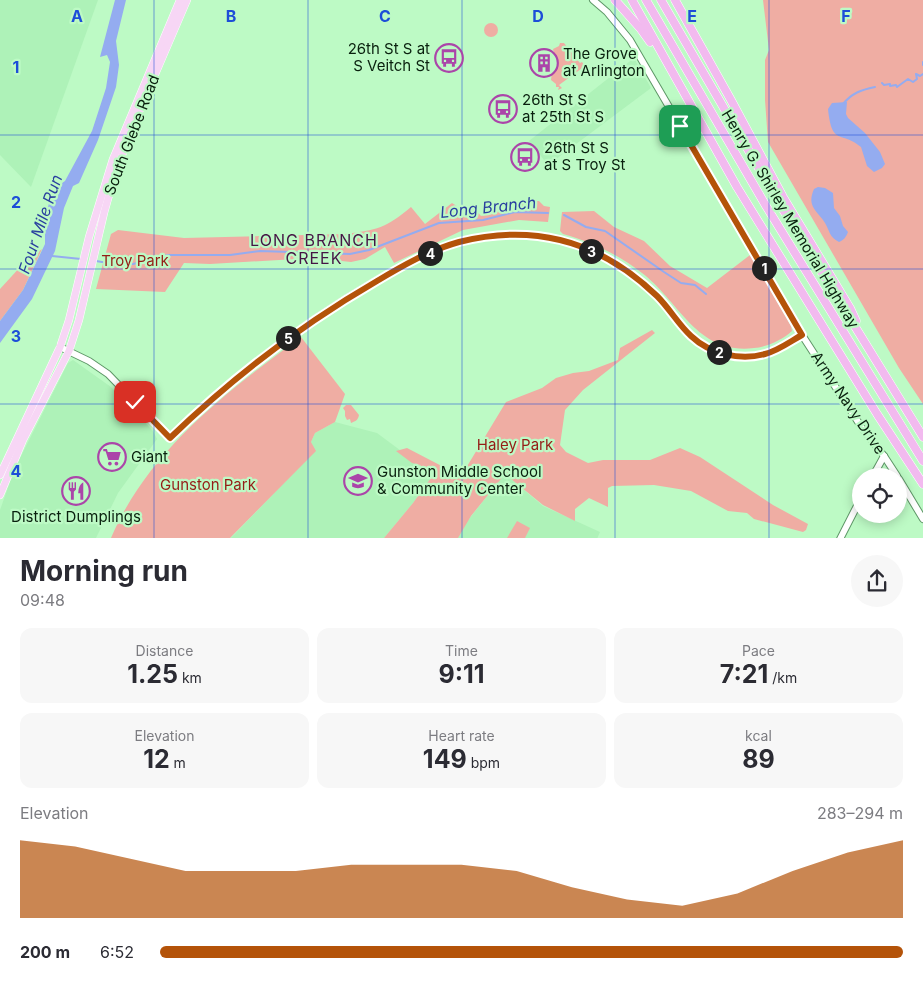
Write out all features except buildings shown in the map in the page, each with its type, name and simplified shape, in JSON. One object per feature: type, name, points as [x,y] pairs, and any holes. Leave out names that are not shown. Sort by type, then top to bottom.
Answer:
[{"type":"highway","points":[[615,0],[640,28],[670,70]]},
{"type":"highway","name":"Henry G. Shirley Memorial Highway","points":[[632,0],[737,187],[877,414],[923,484]]},
{"type":"highway","points":[[646,0],[781,232],[923,462]]},
{"type":"highway","name":"Henry G. Shirley Memorial Highway","points":[[661,0],[782,208],[923,437]]},
{"type":"highway","points":[[676,0],[783,198],[850,308],[866,346]]},
{"type":"main road","name":"South Glebe Road","points":[[0,475],[60,347],[89,237],[113,159],[180,0]]},
{"type":"main road","name":"South Glebe Road","points":[[0,495],[23,440],[69,351],[79,320],[109,194],[124,149],[187,0]]},
{"type":"street","name":"Army Navy Drive","points":[[593,0],[607,12],[630,40],[802,335],[862,428],[892,468]]},
{"type":"street","points":[[60,347],[89,361],[108,374],[170,438],[221,391],[279,344],[345,300],[425,255],[450,245],[480,238],[513,235],[553,239],[576,245],[625,269],[641,281],[658,298],[692,337],[715,352],[734,357],[767,354],[802,335]]},
{"type":"street","points":[[877,468],[884,456]]},
{"type":"street","name":"Army Navy Drive","points":[[907,493],[923,519]]},
{"type":"street","points":[[840,538],[852,515]]},
{"type":"shaded area","points":[[0,0],[98,0],[31,187],[0,155]]},
{"type":"shaded area","points":[[634,58],[651,88],[548,165],[529,141]]},
{"type":"shaded area","points":[[73,360],[111,387],[153,431],[157,439],[118,493],[96,538],[0,538],[0,510],[15,468],[68,363]]},
{"type":"shaded area","name":"Gunston Middle School & Community Center","points":[[335,422],[377,433],[433,475],[384,538],[231,538],[315,451],[311,442],[315,433]]},
{"type":"shaded area","points":[[505,474],[543,506],[600,532],[597,538],[454,538]]},
{"type":"green space","points":[[763,0],[923,0],[923,404],[899,368],[768,142],[765,60],[769,50]]},
{"type":"green space","points":[[488,23],[494,23],[498,30],[494,37],[488,37],[484,33],[484,27]]},
{"type":"green space","points":[[560,43],[564,43],[580,63],[582,62],[585,66],[559,85],[562,88],[558,90],[559,87],[556,87],[556,84],[551,80],[553,49],[559,46]]},
{"type":"green space","name":"Troy Park","points":[[539,201],[544,206],[550,207],[548,222],[519,220],[463,230],[394,263],[385,247],[365,259],[351,262],[313,258],[210,264],[184,263],[165,292],[96,289],[111,234],[118,230],[184,238],[345,234],[381,227],[395,220],[411,207],[425,224],[452,203],[460,208],[474,208],[481,216],[508,209],[525,202]]},
{"type":"green space","points":[[594,211],[614,227],[644,241],[670,266],[707,288],[750,255],[791,326],[792,331],[774,342],[754,348],[734,348],[718,343],[704,335],[691,324],[655,285],[633,266],[604,249],[563,234],[560,231],[562,212]]},
{"type":"green space","points":[[42,249],[23,290],[0,321],[0,289],[22,265]]},
{"type":"green space","name":"Haley Park","points":[[652,330],[655,333],[583,390],[565,410],[560,445],[566,452],[588,463],[603,460],[650,460],[680,448],[700,457],[773,505],[808,524],[806,530],[803,532],[754,519],[747,513],[728,511],[691,491],[654,485],[612,486],[608,488],[608,507],[589,498],[575,509],[575,521],[543,505],[505,474],[471,516],[458,538],[384,538],[433,475],[396,451],[407,448],[457,474],[466,468],[506,402],[542,388],[556,378],[589,371],[618,360],[620,348]]},
{"type":"green space","name":"Gunston Park","points":[[301,337],[345,394],[335,422],[315,433],[311,442],[316,451],[230,538],[111,538],[127,507],[146,478],[168,451],[218,402]]},
{"type":"green space","points":[[346,405],[351,405],[359,415],[351,423],[350,419],[347,420],[345,416],[343,408]]},
{"type":"green space","points":[[517,521],[530,528],[525,538],[507,538]]},
{"type":"water","points":[[115,0],[126,0],[116,41],[119,65],[116,87],[98,140],[79,183],[73,186],[64,208],[55,251],[32,299],[0,343],[0,321],[23,290],[45,244],[45,220],[52,190],[65,181],[92,131],[106,88],[110,62],[107,55],[100,57]]},
{"type":"water","points":[[847,102],[846,114],[848,118],[865,133],[880,152],[885,164],[874,172],[867,166],[861,147],[848,139],[838,136],[832,129],[828,109],[832,103]]},
{"type":"water","points":[[818,187],[825,188],[833,193],[834,208],[848,232],[845,238],[839,242],[831,236],[825,223],[812,205],[811,200],[814,189]]},
{"type":"waterway","points":[[882,83],[884,85],[890,84],[890,86],[896,85],[897,87],[908,79],[913,82],[917,79],[916,74],[920,76],[923,74]]},
{"type":"waterway","points":[[843,104],[857,93],[875,87]]},
{"type":"waterway","name":"Long Branch","points":[[96,261],[133,264],[168,255],[230,255],[260,251],[350,254],[369,250],[439,223],[483,220],[515,212],[548,213]]},
{"type":"waterway","name":"Long Branch","points":[[564,215],[586,227],[605,231],[681,283],[695,285],[706,294]]},
{"type":"waterway","name":"Long Branch","points":[[52,256],[81,259]]},
{"type":"place","name":"26th St S at S Veitch St","points":[[449,58]]},
{"type":"place","name":"The Grove at Arlington","points":[[544,63]]},
{"type":"place","name":"26th St S at 25th St S","points":[[503,109]]},
{"type":"place","name":"26th St S at S Troy St","points":[[525,157]]},
{"type":"place","name":"Giant","points":[[112,457]]},
{"type":"place","name":"Gunston Middle School & Community Center","points":[[358,481]]},
{"type":"place","name":"District Dumplings","points":[[76,491]]},
{"type":"district","name":"LONG BRANCH CREEK","points":[[314,249]]},
{"type":"route","points":[[135,402],[170,438],[221,391],[279,344],[364,288],[402,266],[442,248],[458,242],[505,235],[560,240],[592,252],[625,269],[641,281],[692,337],[701,344],[715,352],[734,357],[767,354],[802,335],[680,126]]},
{"type":"water label","name":"Four Mile Run","points":[[40,224]]}]
